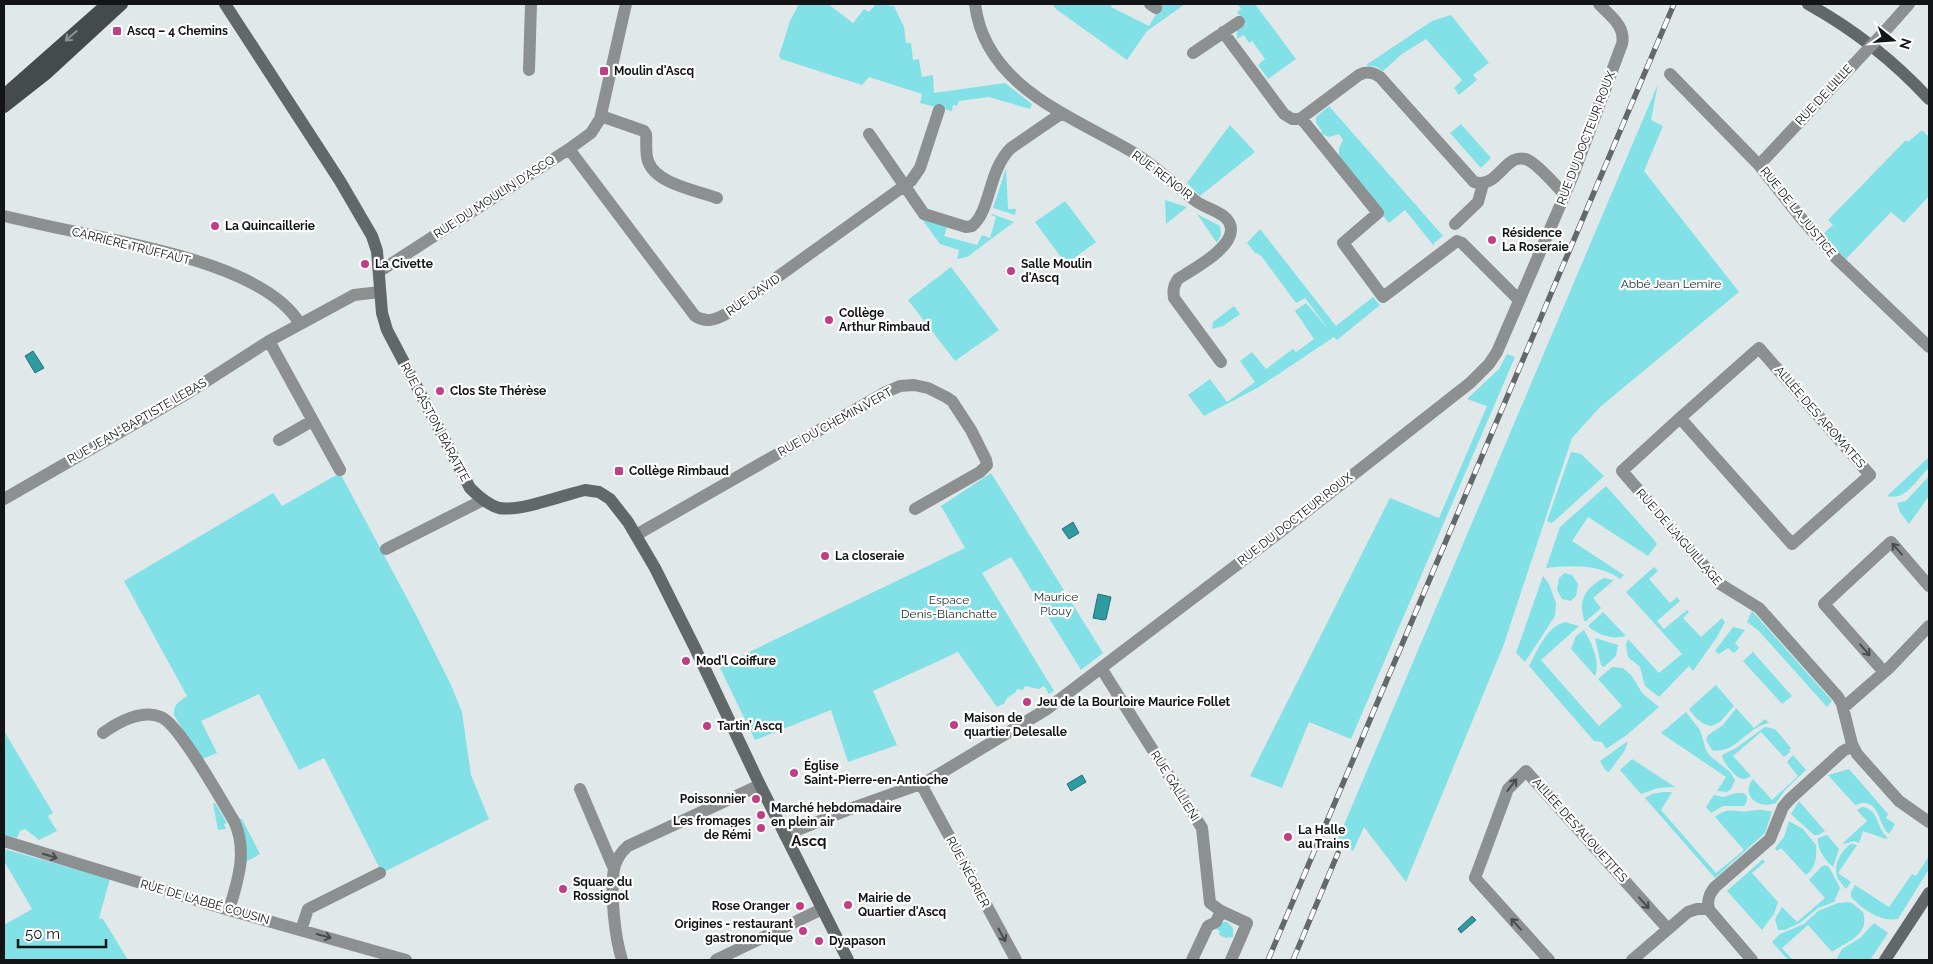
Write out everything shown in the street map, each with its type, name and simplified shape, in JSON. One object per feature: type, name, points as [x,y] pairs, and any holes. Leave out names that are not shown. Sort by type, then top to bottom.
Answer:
[{"type":"main road","points":[[4,95],[108,4]]},
{"type":"main road","points":[[4,107],[46,74],[122,4]]},
{"type":"street","name":"RUE GASTON BARATTE","points":[[225,4],[358,209],[375,244],[380,271],[380,292],[384,322],[393,344],[468,483],[483,500]]},
{"type":"street","points":[[529,70],[531,4]]},
{"type":"street","name":"RUE DU MOULIN D'ASCQ","points":[[380,271],[591,133],[601,116],[626,4]]},
{"type":"street","name":"RUE RENOIR","points":[[975,4],[984,39],[1000,63],[1021,86],[1062,113],[1135,153],[1154,166],[1198,203],[1219,214],[1229,222],[1231,228],[1230,235],[1224,247],[1178,279],[1174,285],[1173,292],[1174,298],[1221,362]]},
{"type":"street","name":"RUE DU DOCTEUR ROUX","points":[[785,835],[850,809],[921,784],[1047,709],[1470,383],[1493,359],[1565,195],[1620,50],[1623,34],[1620,27],[1599,4]]},
{"type":"street","points":[[1808,4],[1870,44],[1906,75],[1929,99]]},
{"type":"street","name":"RUE DE LILLE","points":[[1759,165],[1910,4]]},
{"type":"street","points":[[1193,53],[1239,22]]},
{"type":"street","points":[[1223,32],[1284,114],[1294,120],[1301,118],[1359,76],[1366,73],[1375,74],[1380,77],[1471,180],[1483,184],[1489,182],[1512,161],[1523,159],[1531,162],[1565,195]]},
{"type":"street","name":"RUE DE LA JUSTICE","points":[[1670,74],[1759,165],[1801,218],[1837,259],[1929,346]]},
{"type":"street","name":"RUE DAVID","points":[[569,149],[695,316],[703,320],[711,320],[726,314],[905,187],[920,168],[939,110]]},
{"type":"street","points":[[869,134],[924,214],[966,227],[976,223],[983,211],[995,173],[1004,155],[1010,148],[1062,113]]},
{"type":"street","points":[[601,116],[644,131],[646,134],[648,160],[657,176],[717,198]]},
{"type":"street","points":[[1301,118],[1378,213],[1344,243],[1383,296],[1457,241],[1462,243],[1519,300]]},
{"type":"street","points":[[1455,224],[1478,202],[1483,184]]},
{"type":"street","name":"CARRIÈRE TRUFFAUT","points":[[4,216],[127,242],[196,262],[263,289],[296,316],[300,324]]},
{"type":"street","name":"RUE JEAN-BAPTISTE LEBAS","points":[[4,499],[188,393],[269,341],[354,295],[380,292]]},
{"type":"street","points":[[269,341],[340,470]]},
{"type":"street","name":"ALLÉE DES AROMATES","points":[[1622,472],[1680,418],[1760,348],[1870,475],[1792,544],[1680,418]]},
{"type":"street","name":"RUE DU CHEMIN VERT","points":[[636,535],[886,392],[908,385],[921,386],[936,391],[952,401],[971,430],[986,460],[986,465],[980,472],[915,509]]},
{"type":"street","points":[[279,440],[312,421]]},
{"type":"street","name":"RUE DE L'AIGUILLAGE","points":[[1622,472],[1720,584],[1762,611],[1838,697],[1857,754],[1899,801],[1929,822]]},
{"type":"street","points":[[386,549],[483,500],[499,508],[506,508],[527,505],[585,490],[596,491],[610,499],[636,535],[689,636],[760,785],[848,960]]},
{"type":"street","points":[[1884,672],[1824,604],[1891,542],[1929,586]]},
{"type":"street","points":[[1843,708],[1884,672],[1929,626]]},
{"type":"street","name":"RUE GALLIENI","points":[[1101,668],[1202,828],[1208,898],[1212,906],[1221,911]]},
{"type":"street","points":[[103,733],[127,719],[150,715],[167,720],[179,734],[234,821],[238,832],[241,853],[240,874],[229,910]]},
{"type":"street","points":[[1752,960],[1708,909],[1708,902],[1713,890],[1770,839],[1786,803],[1843,752],[1853,746]]},
{"type":"street","name":"ALLÉE DES ALOUETTES","points":[[1549,960],[1475,878],[1508,789],[1526,771],[1668,929]]},
{"type":"street","name":"RUE NÉGRIER","points":[[921,784],[1016,960]]},
{"type":"street","points":[[614,869],[621,852],[628,846],[760,785]]},
{"type":"street","points":[[580,789],[614,869],[616,924],[622,960]]},
{"type":"street","name":"RUE DE L'ABBÉ COUSIN","points":[[4,842],[229,910],[406,960]]},
{"type":"street","points":[[301,930],[308,909],[380,873]]},
{"type":"street","points":[[1885,960],[1929,893]]},
{"type":"street","points":[[716,960],[822,909]]},
{"type":"street","points":[[1632,960],[1690,911],[1708,909]]},
{"type":"street","points":[[1192,960],[1208,926],[1216,922],[1221,911],[1248,923],[1231,960]]},
{"type":"green space","points":[[799,4],[828,4],[853,23],[864,9],[869,12],[876,4],[894,6],[904,27],[906,43],[911,43],[913,60],[919,59],[922,77],[933,75],[934,93],[1005,83],[1032,104],[1030,109],[989,97],[959,101],[957,106],[953,105],[952,111],[920,103],[922,94],[869,77],[862,85],[781,59],[779,56],[790,21]]},
{"type":"green space","points":[[1056,4],[1112,4],[1111,7],[1149,26],[1162,4],[1185,4],[1147,31],[1127,60],[1056,9],[1053,6]]},
{"type":"green space","points":[[1238,4],[1255,4],[1296,59],[1268,79],[1258,65],[1265,59],[1252,41],[1249,43],[1244,35],[1237,39],[1237,30],[1246,24],[1237,12],[1241,9]]},
{"type":"green space","points":[[1451,15],[1489,63],[1473,75],[1477,80],[1459,95],[1454,88],[1462,80],[1426,39],[1402,54],[1383,71],[1377,67],[1366,65],[1432,21]]},
{"type":"green space","name":"Abbé Jean Lemire","points":[[1658,84],[1651,120],[1663,126],[1644,171],[1739,292],[1600,407],[1572,438],[1504,644],[1406,882],[1364,827],[1353,851],[1338,839]]},
{"type":"green space","points":[[1329,106],[1443,236],[1434,243],[1434,246],[1405,210],[1389,223],[1339,157],[1339,148],[1343,140],[1339,134],[1329,137],[1320,133],[1322,131],[1316,123],[1316,117]]},
{"type":"green space","points":[[1461,124],[1491,158],[1481,168],[1450,133]]},
{"type":"green space","points":[[1230,125],[1255,152],[1200,196],[1187,183]]},
{"type":"green space","points":[[1922,130],[1929,137],[1929,196],[1904,223],[1891,212],[1846,259],[1822,235],[1833,225],[1828,220],[1906,140],[1908,142]]},
{"type":"green space","points":[[1006,168],[1008,209],[1016,209],[1015,215],[993,208]]},
{"type":"green space","points":[[1165,200],[1187,207],[1166,224]]},
{"type":"green space","points":[[1065,201],[1096,242],[1066,264],[1035,222]]},
{"type":"green space","points":[[992,214],[1014,222],[967,257],[957,259],[959,250],[940,244],[921,218],[947,227],[944,236],[977,245],[982,235],[990,238],[996,217]]},
{"type":"green space","points":[[1197,214],[1220,226],[1221,235],[1217,243]]},
{"type":"green space","points":[[1260,229],[1336,326],[1373,297],[1380,305],[1337,340],[1334,337],[1259,387],[1204,416],[1188,395],[1210,379],[1227,402],[1255,382],[1240,361],[1252,352],[1266,369],[1293,349],[1296,352],[1314,339],[1295,311],[1306,303],[1329,330],[1305,298],[1296,303],[1262,257],[1256,254],[1247,243]]},
{"type":"green space","points":[[951,267],[999,330],[955,361],[908,300]]},
{"type":"green space","points":[[1234,306],[1240,314],[1223,326],[1212,329],[1213,322]]},
{"type":"green space","points":[[1507,354],[1515,357],[1351,739],[1309,722],[1282,788],[1250,776],[1390,498],[1439,518],[1487,406],[1467,399],[1499,369]]},
{"type":"green space","points":[[1571,452],[1581,454],[1604,476],[1552,523],[1547,521]]},
{"type":"green space","points":[[1929,457],[1929,468],[1911,488],[1894,497],[1887,496]]},
{"type":"green space","points":[[340,473],[451,685],[462,712],[471,775],[489,819],[382,873],[324,758],[299,770],[259,694],[201,721],[217,753],[200,760],[174,715],[176,706],[187,696],[124,581],[273,493],[282,506]]},
{"type":"green space","name":"Espace Denis-Blanchatte","points":[[991,473],[1103,653],[1081,670],[1011,557],[982,573],[1054,691],[1049,694],[1044,686],[1039,689],[1025,686],[1023,690],[1017,689],[1016,692],[1006,699],[1005,703],[997,707],[958,652],[873,691],[897,745],[848,762],[831,710],[755,740],[720,668],[743,655],[965,548],[941,506]]},
{"type":"green space","points":[[1929,476],[1929,496],[1909,524],[1900,512],[1897,503],[1906,501]]},
{"type":"green space","points":[[1606,486],[1657,544],[1648,556],[1588,517],[1572,541],[1624,575],[1620,579],[1613,574],[1585,567],[1565,566],[1546,568],[1560,527]]},
{"type":"green space","points":[[1654,567],[1658,571],[1649,579],[1670,603],[1677,597],[1680,601],[1657,621],[1664,629],[1687,610],[1689,612],[1683,618],[1701,637],[1722,618],[1725,622],[1717,637],[1693,671],[1689,666],[1659,697],[1645,686],[1640,667],[1628,657],[1626,645],[1628,639],[1659,673],[1682,654],[1626,592]]},
{"type":"green space","points":[[1565,573],[1572,575],[1578,584],[1576,596],[1571,601],[1562,599],[1557,590],[1559,578]]},
{"type":"green space","points":[[1543,576],[1549,584],[1556,603],[1555,616],[1525,662],[1516,653]]},
{"type":"green space","points":[[1604,578],[1614,580],[1593,598],[1601,608],[1585,622],[1582,608],[1584,596],[1592,586]]},
{"type":"green space","points":[[1752,611],[1832,701],[1827,707],[1758,630],[1747,622]]},
{"type":"green space","points":[[1603,612],[1626,636],[1605,636],[1588,626]]},
{"type":"green space","points":[[1565,622],[1579,626],[1541,660],[1599,726],[1622,706],[1598,679],[1612,667],[1623,668],[1631,675],[1643,694],[1659,707],[1628,734],[1606,749],[1602,742],[1594,741],[1529,666],[1539,646],[1548,634],[1558,625]]},
{"type":"green space","points":[[1733,627],[1745,630],[1735,643],[1739,648],[1734,653],[1728,648],[1719,654],[1715,651]]},
{"type":"green space","points":[[1584,630],[1596,658],[1597,670],[1595,676],[1571,649],[1576,636]]},
{"type":"green space","points":[[1595,638],[1618,645],[1616,656],[1604,667],[1601,665]]},
{"type":"green space","points":[[1753,652],[1792,696],[1782,704],[1743,661]]},
{"type":"green space","points":[[1716,685],[1734,706],[1720,722],[1711,726],[1701,722],[1689,709]]},
{"type":"green space","points":[[1736,708],[1754,728],[1765,719],[1769,723],[1754,729],[1728,748],[1712,750],[1706,740],[1708,735],[1723,725]]},
{"type":"green space","points":[[1686,712],[1700,730],[1706,750],[1710,756],[1730,772],[1735,780],[1731,789],[1727,792],[1717,791],[1726,777],[1661,733]]},
{"type":"green space","points":[[1765,727],[1775,729],[1791,748],[1790,752],[1784,757],[1761,732],[1733,756],[1751,776],[1744,779],[1740,778],[1727,766],[1722,755],[1736,748]]},
{"type":"green space","points":[[4,731],[53,813],[48,816],[57,831],[39,840],[25,829],[20,831],[17,838],[4,835]]},
{"type":"green space","points":[[1628,741],[1625,750],[1609,772],[1606,771],[1600,761]]},
{"type":"green space","points":[[1793,755],[1806,770],[1785,790],[1776,803],[1769,805],[1757,803],[1753,800],[1749,790],[1753,779],[1772,800],[1798,776],[1787,762]]},
{"type":"green space","points":[[1632,759],[1675,787],[1658,788],[1641,794],[1620,770]]},
{"type":"green space","points":[[1849,769],[1888,814],[1886,818],[1895,824],[1889,834],[1874,807],[1863,803],[1855,805],[1828,775]]},
{"type":"green space","points":[[1662,792],[1672,792],[1661,810],[1716,873],[1744,850],[1715,817],[1728,811],[1766,810],[1772,812],[1765,833],[1715,878],[1645,798]]},
{"type":"green space","points":[[1743,793],[1747,796],[1744,806],[1723,806],[1711,813],[1706,807],[1714,795],[1723,797]]},
{"type":"green space","points":[[1799,801],[1825,831],[1814,835],[1791,814]]},
{"type":"green space","points":[[213,803],[215,803],[227,823],[224,824],[226,829],[218,830]]},
{"type":"green space","points":[[1862,807],[1872,811],[1887,837],[1886,839],[1863,831],[1859,843],[1854,841],[1844,844],[1867,821],[1857,810]]},
{"type":"green space","points":[[237,819],[242,819],[260,854],[246,862]]},
{"type":"green space","points":[[1789,821],[1803,829],[1816,845],[1815,861],[1812,869],[1806,875],[1781,848],[1777,851],[1775,848],[1784,837]]},
{"type":"green space","points":[[1827,835],[1839,849],[1833,867],[1824,858],[1818,842],[1818,838]]},
{"type":"green space","points":[[1851,844],[1857,845],[1838,873],[1851,882],[1846,889],[1839,881],[1836,867],[1842,853]]},
{"type":"green space","points":[[4,849],[110,879],[99,918],[103,919],[128,960],[4,960],[4,925],[32,909],[4,861]]},
{"type":"green space","points":[[1929,856],[1929,869],[1898,919],[1878,917],[1851,897],[1851,892],[1855,885],[1889,907],[1912,874],[1916,876]]},
{"type":"green space","points":[[1763,859],[1765,862],[1752,873],[1778,902],[1774,914],[1762,930],[1727,891]]},
{"type":"green space","points":[[1825,865],[1829,867],[1840,888],[1834,902],[1818,908],[1800,923],[1784,930],[1778,930],[1775,919],[1782,907],[1797,922],[1825,898],[1809,880]]},
{"type":"green space","points":[[1848,902],[1863,912],[1863,926],[1851,941],[1832,952],[1808,925],[1782,948],[1793,960],[1788,960],[1772,942],[1780,934],[1804,924],[1818,911],[1838,903]]},
{"type":"green space","points":[[1227,922],[1233,928],[1233,937],[1226,938],[1219,935],[1220,931],[1212,927]]},
{"type":"green space","points":[[1874,923],[1888,933],[1870,960],[1839,960],[1837,958],[1842,949],[1860,938]]},
{"type":"shaded area","points":[[33,351],[44,368],[35,373],[25,356]]},
{"type":"shaded area","points":[[1073,522],[1079,533],[1069,539],[1062,529]]},
{"type":"shaded area","points":[[1098,594],[1111,597],[1106,619],[1104,620],[1093,618]]},
{"type":"shaded area","points":[[1082,775],[1086,782],[1071,791],[1067,784]]},
{"type":"shaded area","points":[[1472,916],[1476,920],[1461,933],[1458,929]]},
{"type":"railway","points":[[1268,960],[1674,4]]},
{"type":"railway","points":[[1293,960],[1338,853]]},
{"type":"place","name":"Ascq – 4 Chemins","points":[[117,31]]},
{"type":"place","name":"Moulin d'Ascq","points":[[604,71]]},
{"type":"place","name":"La Quincaillerie","points":[[215,226]]},
{"type":"place","name":"Résidence La Roseraie","points":[[1492,240]]},
{"type":"place","name":"La Civette","points":[[365,264]]},
{"type":"place","name":"Salle Moulin d'Ascq","points":[[1011,271]]},
{"type":"place","name":"Collège Arthur Rimbaud","points":[[829,320]]},
{"type":"place","name":"Clos Ste Thérèse","points":[[440,391]]},
{"type":"place","name":"Collège Rimbaud","points":[[619,471]]},
{"type":"place","name":"La closeraie","points":[[825,556]]},
{"type":"place","name":"Mod'l Coiffure","points":[[686,661]]},
{"type":"place","name":"Jeu de la Bourloire Maurice Follet","points":[[1027,702]]},
{"type":"place","name":"Maison de quartier Delesalle","points":[[954,725]]},
{"type":"place","name":"Tartin’ Ascq","points":[[707,726]]},
{"type":"place","name":"Église Saint-Pierre-en-Antioche","points":[[794,773]]},
{"type":"place","name":"Poissonnier","points":[[756,799]]},
{"type":"place","name":"Marché hebdomadaire en plein air","points":[[761,815]]},
{"type":"place","name":"Les fromages de Rémi","points":[[761,828]]},
{"type":"place","name":"La Halle au Trains","points":[[1288,837]]},
{"type":"place","name":"Square du Rossignol","points":[[563,889]]},
{"type":"place","name":"Mairie de Quartier d'Ascq","points":[[848,905]]},
{"type":"place","name":"Rose Oranger","points":[[800,906]]},
{"type":"place","name":"Origines - restaurant gastronomique","points":[[803,931]]},
{"type":"place","name":"Dyapason","points":[[819,941]]},
{"type":"district","name":"Ascq","points":[[809,841]]},
{"type":"park label","name":"Maurice Plouy","points":[[1056,604]]}]
